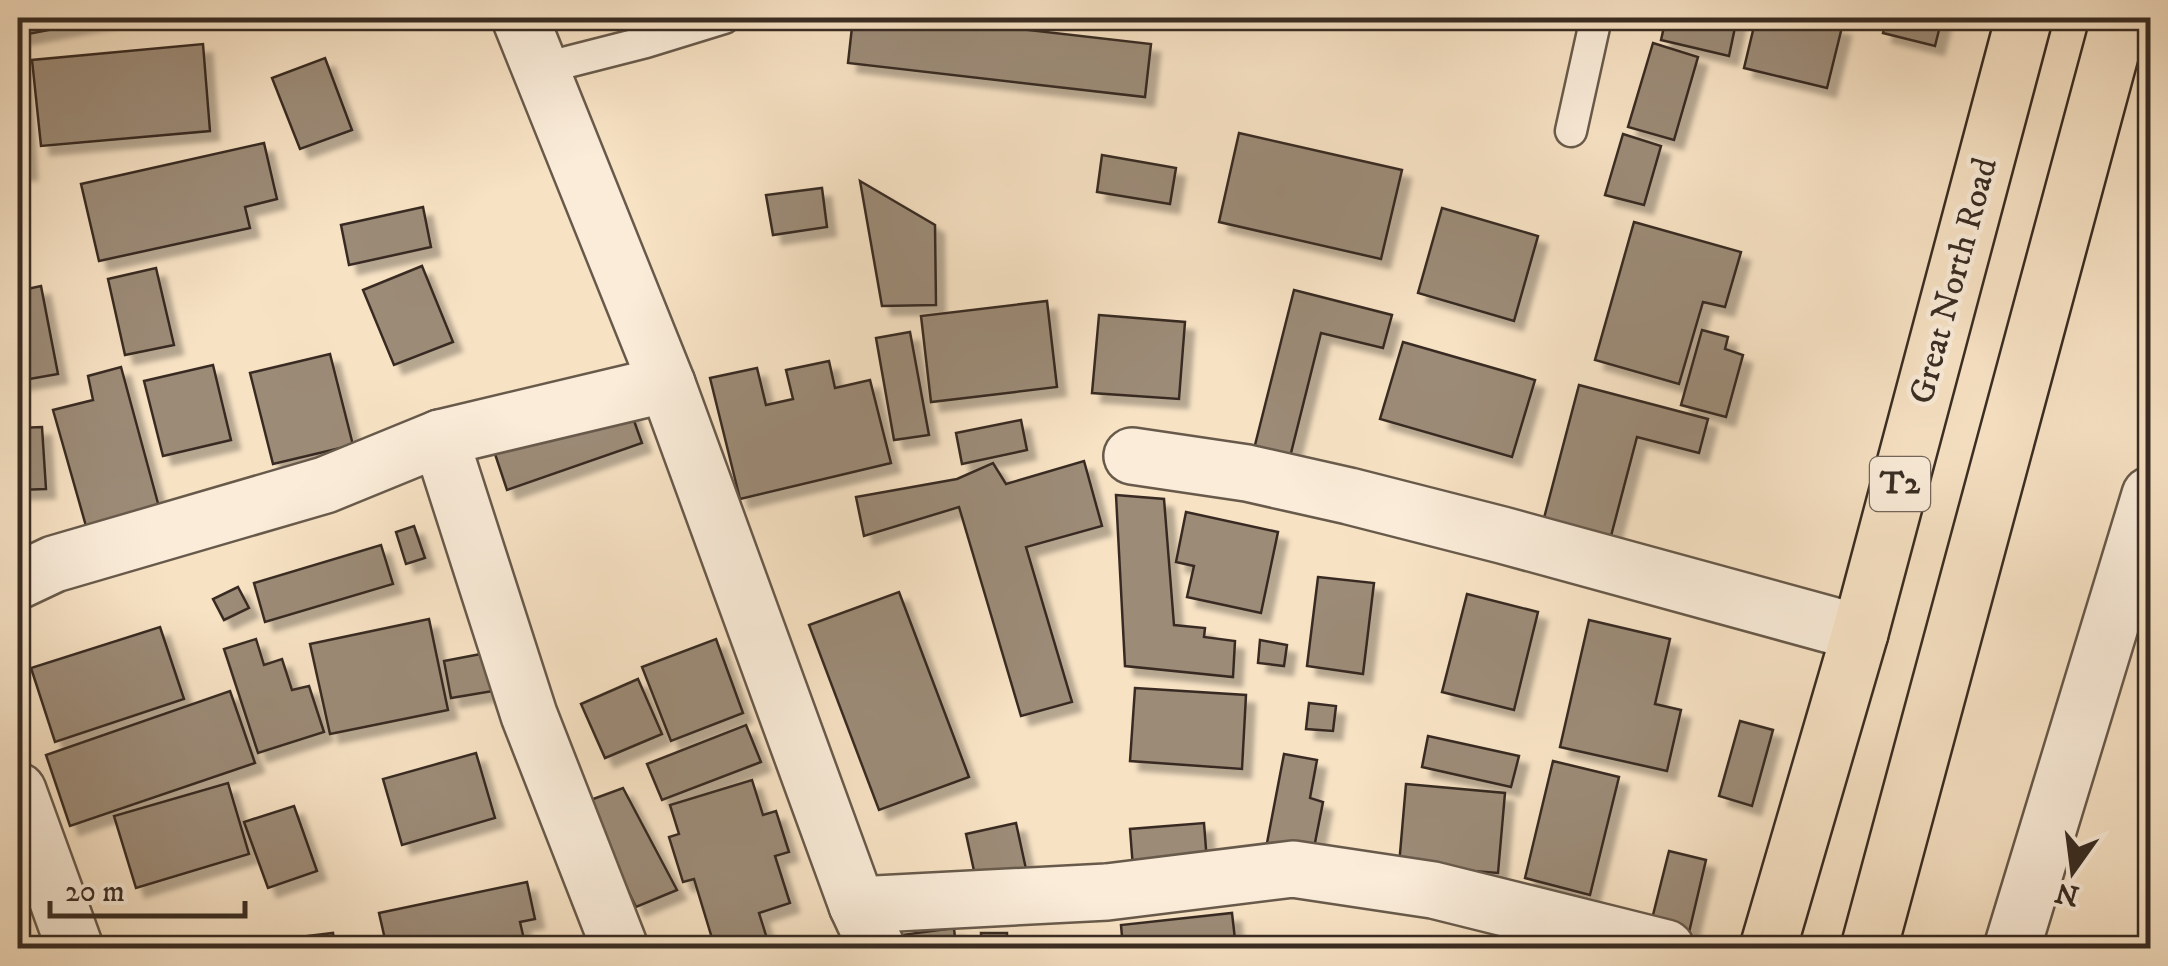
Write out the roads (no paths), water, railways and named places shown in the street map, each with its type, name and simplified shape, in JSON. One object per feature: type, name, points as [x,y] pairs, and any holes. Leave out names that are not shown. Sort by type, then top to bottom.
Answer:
[{"type":"main road","name":"Great North Road","points":[[1768,948],[1860,633],[2024,18]]},
{"type":"main road","points":[[1869,948],[2120,18]]},
{"type":"street","points":[[520,18],[667,384],[867,927],[1293,869],[1433,890],[1666,948]]},
{"type":"street","points":[[18,581],[54,564],[325,486],[440,438],[667,384]]},
{"type":"street","points":[[440,438],[530,715],[620,948]]},
{"type":"street","points":[[1132,456],[1247,473],[1348,496],[1860,633]]},
{"type":"street","points":[[2012,948],[2148,514]]},
{"type":"street","points":[[18,791],[75,948]]},
{"type":"lane","points":[[540,70],[724,18]]},
{"type":"lane","points":[[1570,131],[1596,18]]}]
